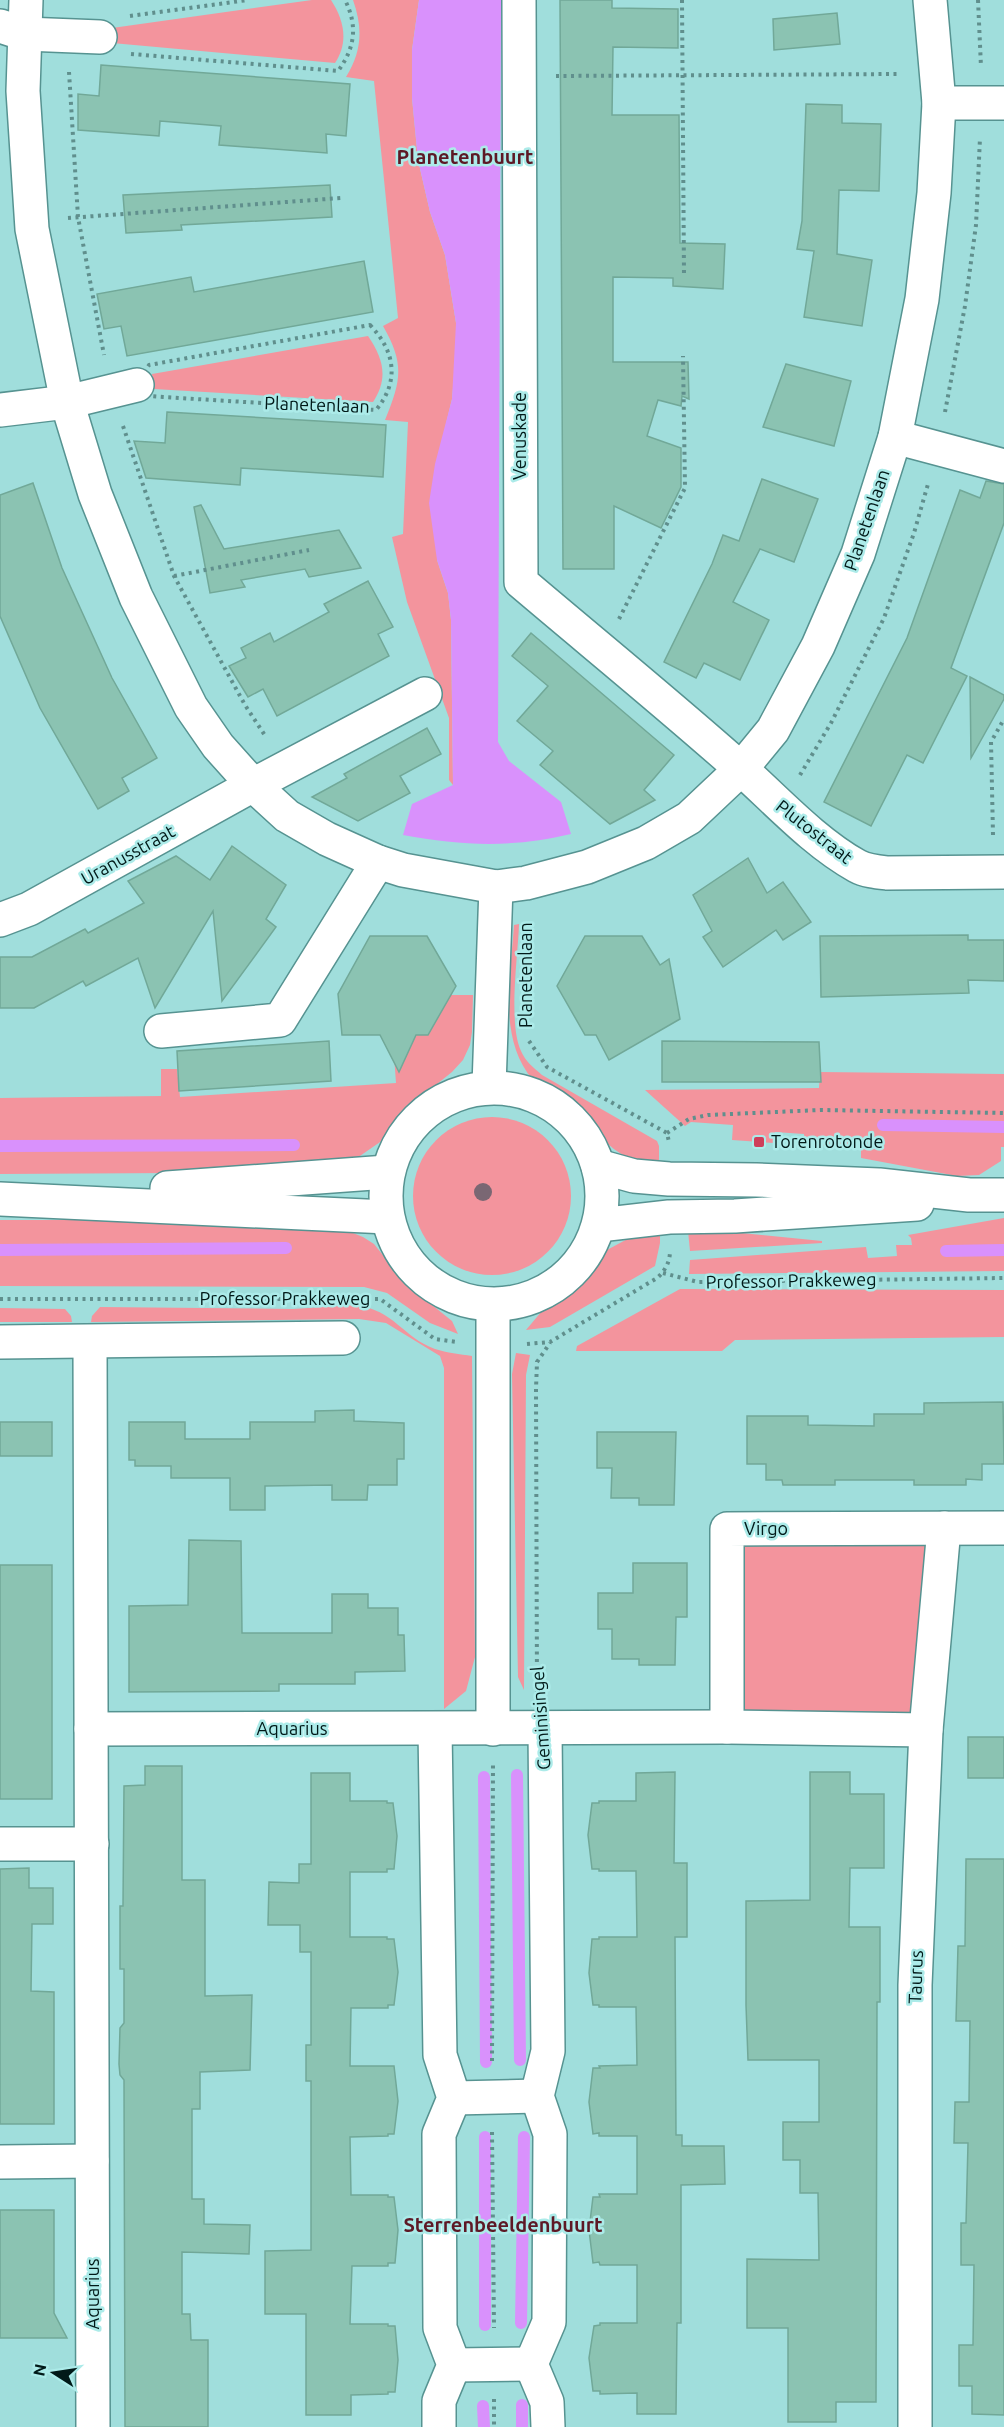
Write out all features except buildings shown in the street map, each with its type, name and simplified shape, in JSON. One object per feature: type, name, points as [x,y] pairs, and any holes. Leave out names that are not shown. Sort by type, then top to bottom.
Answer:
[{"type":"street","name":"Planetenlaan","points":[[26,0],[12,30],[23,91],[32,221],[47,309],[67,402],[95,494],[136,597],[191,707],[218,746],[253,785],[287,816],[327,839],[378,862],[404,870],[496,887],[526,883],[587,867],[646,843],[689,818],[741,769],[773,730],[818,646],[858,554],[895,437],[922,299],[934,193],[938,88],[930,0]]},
{"type":"street","name":"Venuskade","points":[[519,0],[521,582],[741,769]]},
{"type":"street","points":[[12,30],[100,37]]},
{"type":"street","points":[[938,88],[1004,103]]},
{"type":"street","points":[[0,410],[67,402],[137,385]]},
{"type":"street","points":[[895,437],[1004,466]]},
{"type":"street","points":[[253,785],[425,694]]},
{"type":"street","name":"Plutostraat","points":[[741,769],[780,806],[836,852],[858,866],[871,871],[888,873],[999,872]]},
{"type":"street","name":"Uranusstraat","points":[[0,920],[29,909],[253,785]]},
{"type":"street","points":[[161,1031],[280,1020],[378,862]]},
{"type":"street","name":"Planetenlaan","points":[[489,1086],[496,887]]},
{"type":"street","points":[[489,1086],[531,1093],[562,1110],[586,1138],[598,1166],[599,1225],[586,1254],[562,1284],[531,1299],[493,1306],[471,1305],[446,1295],[418,1275],[401,1252],[387,1217],[387,1172],[401,1137],[430,1107],[460,1093],[489,1086]]},
{"type":"street","points":[[598,1166],[634,1176],[669,1179],[756,1179],[879,1185],[969,1195],[1004,1195]]},
{"type":"street","points":[[14,1199],[387,1172]]},
{"type":"street","points":[[599,1225],[669,1217],[735,1216],[904,1207],[969,1195]]},
{"type":"street","points":[[14,1199],[387,1217]]},
{"type":"street","points":[[493,1306],[493,1729],[727,1727],[926,1730]]},
{"type":"street","points":[[0,1342],[343,1338]]},
{"type":"street","name":"Aquarius","points":[[90,1342],[93,2427]]},
{"type":"street","name":"Taurus","points":[[915,2427],[915,1985],[926,1730],[944,1528]]},
{"type":"street","name":"Virgo","points":[[727,1727],[727,1529],[1004,1528]]},
{"type":"street","name":"Aquarius","points":[[91,1729],[493,1729]]},
{"type":"street","points":[[435,1729],[440,2055],[454,2098],[439,2134],[440,2328],[454,2365],[439,2402],[439,2427]]},
{"type":"street","name":"Geminisingel","points":[[537,2096],[548,2051],[545,1729]]},
{"type":"street","points":[[0,1844],[92,1844]]},
{"type":"street","points":[[454,2098],[537,2096],[550,2134],[549,2322],[531,2364],[548,2402],[548,2427]]},
{"type":"street","points":[[0,2162],[92,2161]]},
{"type":"street","points":[[454,2365],[531,2364]]},
{"type":"path","points":[[248,0],[112,19],[100,37],[109,52],[338,71],[350,55],[353,31],[351,12],[345,0]]},
{"type":"path","points":[[682,0],[684,274]]},
{"type":"path","points":[[519,77],[682,75],[938,88]]},
{"type":"path","points":[[32,221],[341,198]]},
{"type":"path","name":"Planetenlaan","points":[[370,325],[380,336],[388,353],[392,376],[387,396],[376,410],[150,396],[137,385],[149,365],[370,325]]},
{"type":"path","points":[[602,652],[685,488],[683,356]]},
{"type":"path","points":[[174,576],[309,550]]},
{"type":"path","points":[[999,872],[991,742],[1004,719]]},
{"type":"path","name":"Planetenlaan","points":[[525,1035],[547,1066],[667,1133],[689,1119],[708,1115],[820,1110],[1004,1113]]},
{"type":"path","name":"Professor Prakkeweg","points":[[0,1299],[380,1299],[435,1339],[492,1343],[550,1342],[663,1273],[698,1282],[1004,1278]]},
{"type":"path","name":"Geminisingel","points":[[545,1729],[537,1701],[536,1389],[537,1362],[550,1342]]},
{"type":"shaded area","points":[[312,0],[331,0],[342,23],[342,47],[335,63],[112,43],[112,28]]},
{"type":"shaded area","points":[[353,0],[419,0],[412,50],[412,98],[418,160],[430,212],[445,255],[456,323],[452,399],[445,428],[437,560],[448,593],[451,620],[453,785],[449,780],[449,718],[407,602],[392,537],[403,534],[408,422],[385,420],[395,394],[398,362],[383,326],[398,318],[374,81],[346,77],[355,58],[359,39],[358,20]]},
{"type":"shaded area","points":[[419,0],[501,0],[498,742],[509,761],[561,802],[571,834],[528,842],[467,843],[403,835],[412,804],[453,785],[451,620],[448,593],[437,560],[429,503],[435,464],[452,399],[456,323],[445,255],[430,212],[418,160],[412,98],[412,50]]},
{"type":"shaded area","points":[[368,336],[377,352],[382,368],[381,385],[373,402],[154,389],[152,374]]},
{"type":"shaded area","points":[[519,924],[514,1007],[517,1039],[523,1055],[542,1075],[657,1141],[659,1163],[632,1158],[614,1149],[574,1109],[533,1080],[522,1063],[514,1045],[509,1006],[514,925]]},
{"type":"shaded area","points":[[450,995],[473,995],[470,1045],[463,1060],[452,1072],[401,1113],[383,1140],[357,1158],[174,1173],[0,1174],[0,1098],[161,1096],[161,1069],[177,1069],[180,1097],[396,1083],[394,1055],[409,1035],[428,1035]]},
{"type":"shaded area","points":[[820,1072],[1004,1074],[1004,1147],[1001,1147],[1001,1161],[979,1175],[957,1176],[861,1158],[861,1148],[804,1145],[804,1134],[775,1132],[774,1143],[732,1140],[733,1125],[691,1122],[685,1126],[645,1090],[819,1088]]},
{"type":"shaded area","points":[[492,1117],[507,1118],[522,1123],[536,1130],[548,1140],[558,1152],[565,1166],[570,1181],[570,1211],[565,1226],[558,1240],[548,1252],[536,1262],[522,1269],[507,1274],[492,1275],[477,1274],[462,1269],[448,1262],[436,1252],[426,1240],[419,1226],[414,1211],[413,1196],[414,1181],[419,1166],[426,1152],[436,1140],[448,1130],[462,1123],[477,1118]]},
{"type":"shaded area","points":[[1004,1218],[1004,1271],[689,1274],[690,1260],[866,1247],[868,1258],[897,1256],[896,1245],[912,1245],[908,1235]]},
{"type":"shaded area","points":[[0,1220],[259,1220],[343,1229],[374,1244],[406,1284],[452,1321],[458,1334],[430,1323],[387,1293],[364,1287],[0,1286]]},
{"type":"shaded area","points":[[688,1231],[721,1231],[822,1241],[822,1243],[690,1251]]},
{"type":"shaded area","points":[[660,1232],[655,1266],[550,1327],[526,1330],[542,1311],[579,1283],[605,1251],[635,1235]]},
{"type":"shaded area","points":[[680,1289],[1004,1290],[1004,1337],[735,1340],[722,1351],[576,1351],[577,1346]]},
{"type":"shaded area","points":[[355,1305],[380,1312],[414,1338],[435,1349],[472,1356],[475,1657],[466,1691],[444,1709],[444,1368],[440,1356],[386,1323],[359,1319],[91,1322],[92,1316],[100,1307],[293,1309]]},
{"type":"shaded area","points":[[0,1308],[65,1309],[71,1316],[72,1322],[0,1322]]},
{"type":"shaded area","points":[[516,1353],[530,1355],[526,1375],[524,1690],[518,1677],[512,1374]]},
{"type":"shaded area","points":[[727,1533],[937,1540],[932,1722],[724,1725]]},
{"type":"waterway","points":[[883,1125],[1004,1127]]},
{"type":"waterway","points":[[0,1146],[294,1145]]},
{"type":"waterway","points":[[0,1250],[286,1248]]},
{"type":"waterway","points":[[946,1251],[1004,1250]]},
{"type":"waterway","points":[[517,1775],[520,2060]]},
{"type":"waterway","points":[[484,1777],[486,2062]]},
{"type":"waterway","points":[[485,2137],[485,2325]]},
{"type":"waterway","points":[[521,2323],[524,2137]]},
{"type":"waterway","points":[[522,2405],[522,2427]]},
{"type":"waterway","points":[[483,2406],[484,2427]]},
{"type":"place","name":"Torenrotonde","points":[[759,1142]]},
{"type":"district","name":"Planetenbuurt","points":[[465,157]]},
{"type":"district","name":"Sterrenbeeldenbuurt","points":[[503,2225]]}]
